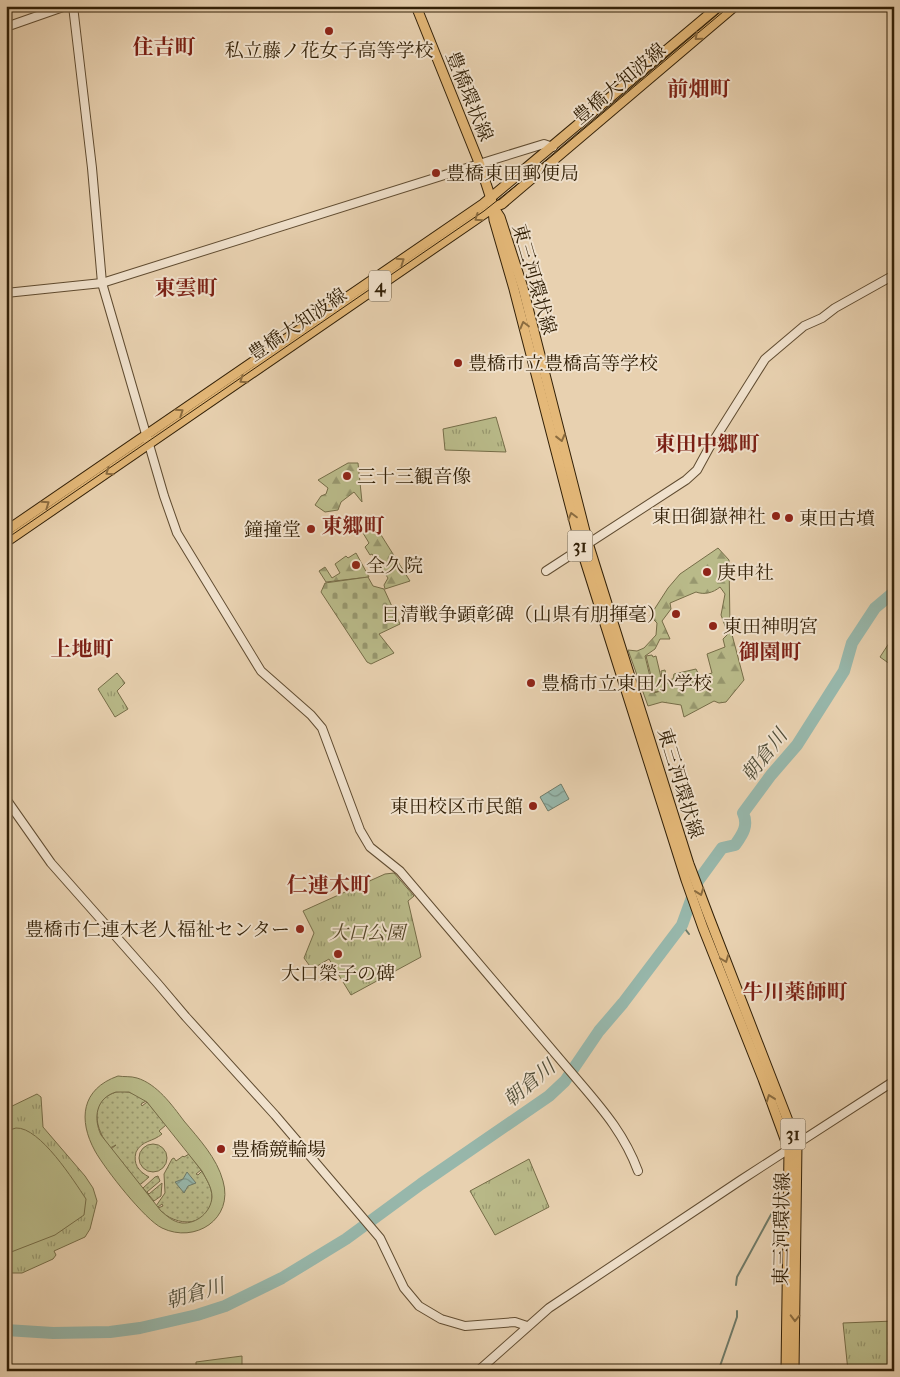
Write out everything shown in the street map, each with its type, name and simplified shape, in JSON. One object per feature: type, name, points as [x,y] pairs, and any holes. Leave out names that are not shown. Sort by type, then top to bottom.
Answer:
[{"type":"main road","name":"豊橋環状線","points":[[416,6],[480,165],[491,198]]},
{"type":"main road","name":"豊橋大知波線","points":[[6,531],[491,198],[719,6]]},
{"type":"main road","name":"豊橋大知波線","points":[[6,542],[502,204],[735,6]]},
{"type":"main road","name":"東三河環状線","points":[[491,198],[494,208],[500,217],[523,288],[584,546],[686,880],[789,1150],[786,1371]]},
{"type":"main road","name":"東三河環状線","points":[[584,546],[707,914],[797,1144],[794,1371]]},
{"type":"street","points":[[6,27],[66,6]]},
{"type":"street","points":[[73,6],[92,168],[102,282],[164,496],[177,533],[261,671],[311,715],[322,728],[360,830],[370,847],[400,871],[579,1081],[606,1114],[626,1143],[638,1171]]},
{"type":"street","points":[[6,293],[102,282],[544,144],[552,147]]},
{"type":"street","points":[[546,571],[679,484],[697,470],[765,359],[804,326],[822,318],[835,308],[894,275]]},
{"type":"street","points":[[6,799],[51,863],[281,1121],[380,1238],[404,1288],[419,1306],[430,1314],[452,1324],[465,1326],[515,1322],[527,1326]]},
{"type":"street","points":[[478,1371],[549,1308],[894,1082]]},
{"type":"green space","points":[[496,417],[506,452],[445,450],[443,429]]},
{"type":"green space","points":[[348,463],[358,463],[362,502],[354,492],[341,502],[338,510],[325,512],[315,505],[321,496],[326,494],[328,488],[318,480]]},
{"type":"green space","points":[[371,519],[410,581],[385,589],[384,585],[388,578],[365,547],[369,543],[363,533],[366,530],[364,524]]},
{"type":"green space","points":[[718,548],[729,560],[730,627],[744,680],[726,702],[719,703],[714,701],[684,717],[681,705],[662,702],[648,706],[628,650],[637,651],[644,648],[656,635],[657,623],[650,616],[668,588],[680,574]],"holes":[[[720,587],[725,594],[721,615],[728,634],[723,639],[725,647],[707,654],[712,673],[700,677],[696,669],[674,674],[673,679],[667,680],[665,670],[661,671],[664,690],[654,693],[645,656],[655,649],[660,639],[670,639],[662,621],[671,609],[670,603],[696,592],[708,593]]]},
{"type":"green space","points":[[356,553],[369,577],[326,582],[319,571],[325,567],[332,578],[340,573],[335,564],[346,556],[348,558]]},
{"type":"green space","points":[[368,577],[373,586],[384,589],[400,624],[379,634],[394,653],[371,664],[367,662],[321,592],[325,583]]},
{"type":"green space","points":[[894,638],[894,667],[880,657]]},
{"type":"green space","points":[[652,655],[653,657],[656,656],[664,690],[655,692],[646,656]]},
{"type":"green space","points":[[117,673],[125,683],[117,691],[128,709],[115,717],[98,689]]},
{"type":"green space","name":"大口公園","points":[[394,873],[414,896],[408,901],[421,957],[351,995],[329,959],[312,969],[304,958],[314,933],[303,911],[385,874]]},
{"type":"green space","points":[[118,1076],[137,1078],[151,1085],[169,1102],[207,1149],[220,1173],[225,1195],[223,1207],[209,1225],[187,1233],[162,1228],[136,1205],[107,1170],[90,1139],[85,1117],[90,1097],[96,1089]],"holes":[[[116,1092],[129,1092],[147,1102],[202,1171],[210,1186],[212,1197],[209,1208],[198,1219],[182,1223],[170,1218],[161,1211],[101,1135],[97,1122],[100,1104],[109,1095]]]},
{"type":"green space","points":[[116,1092],[128,1092],[143,1099],[146,1101],[141,1104],[142,1106],[147,1102],[166,1125],[159,1131],[162,1134],[159,1137],[144,1143],[136,1152],[135,1160],[137,1167],[149,1177],[141,1184],[139,1184],[111,1149],[116,1145],[110,1148],[98,1124],[97,1116],[101,1102],[107,1096]]},
{"type":"green space","points":[[37,1094],[41,1097],[43,1127],[85,1176],[93,1188],[97,1201],[90,1229],[85,1237],[54,1251],[56,1255],[53,1259],[22,1273],[6,1273],[6,1109]]},
{"type":"green space","points":[[16,1128],[25,1130],[46,1145],[65,1168],[86,1199],[84,1215],[55,1235],[6,1254],[6,1131]]},
{"type":"green space","points":[[153,1144],[163,1148],[167,1158],[163,1168],[153,1172],[143,1168],[139,1158],[143,1148]]},
{"type":"green space","points":[[189,1154],[201,1170],[196,1174],[198,1175],[202,1171],[207,1180],[212,1197],[206,1214],[191,1222],[183,1222],[165,1215],[158,1208],[163,1206],[162,1204],[158,1207],[156,1206],[165,1193],[164,1174],[172,1159],[174,1158],[176,1161]]},
{"type":"green space","points":[[529,1159],[549,1207],[495,1235],[470,1191]]},
{"type":"green space","points":[[158,1176],[160,1181],[147,1192],[149,1194],[162,1183],[161,1196],[154,1201],[143,1188]]},
{"type":"green space","points":[[894,1321],[894,1352],[886,1371],[848,1371],[843,1323]]},
{"type":"green space","points":[[242,1356],[242,1371],[196,1371],[196,1362]]},
{"type":"water","points":[[561,784],[569,799],[548,811],[540,797]]},
{"type":"water","points":[[187,1172],[196,1183],[188,1186],[184,1193],[175,1182],[183,1179]]},
{"type":"waterway","name":"朝倉川","points":[[6,1330],[53,1333],[110,1332],[140,1328],[197,1315],[225,1306],[282,1278],[346,1239],[421,1184],[549,1096],[565,1081],[599,1031],[623,1003],[682,925],[698,881],[722,848],[735,845],[738,841],[745,826],[743,813],[771,775],[797,745],[844,671],[852,643],[875,608],[894,592]]},
{"type":"waterway","points":[[682,925],[689,934]]},
{"type":"waterway","points":[[736,1285],[737,1277],[773,1211]]},
{"type":"waterway","points":[[719,1369],[737,1317],[737,1311]]},
{"type":"tram line","points":[[6,539],[484,211],[730,6]]},
{"type":"place","name":"私立藤ノ花女子高等学校","points":[[329,31]]},
{"type":"place","name":"豊橋東田郵便局","points":[[436,173]]},
{"type":"place","name":"豊橋市立豊橋高等学校","points":[[458,363]]},
{"type":"place","name":"三十三観音像","points":[[347,476]]},
{"type":"place","name":"東田御嶽神社","points":[[776,516]]},
{"type":"place","name":"東田古墳","points":[[789,518]]},
{"type":"place","name":"鐘撞堂","points":[[311,529]]},
{"type":"place","name":"全久院","points":[[356,565]]},
{"type":"place","name":"庚申社","points":[[707,572]]},
{"type":"place","name":"日清戦争顕彰碑（山県有朋揮毫）","points":[[676,614]]},
{"type":"place","name":"東田神明宮","points":[[713,626]]},
{"type":"place","name":"豊橋市立東田小学校","points":[[531,683]]},
{"type":"place","name":"東田校区市民館","points":[[533,806]]},
{"type":"place","name":"豊橋市仁連木老人福祉センター","points":[[300,929]]},
{"type":"place","name":"大口榮子の碑","points":[[338,954]]},
{"type":"place","name":"豊橋競輪場","points":[[221,1149]]},
{"type":"district","name":"住吉町","points":[[164,47]]},
{"type":"district","name":"前畑町","points":[[699,89]]},
{"type":"district","name":"東雲町","points":[[186,288]]},
{"type":"district","name":"東田中郷町","points":[[707,444]]},
{"type":"district","name":"東郷町","points":[[353,526]]},
{"type":"district","name":"上地町","points":[[82,649]]},
{"type":"district","name":"御園町","points":[[770,652]]},
{"type":"district","name":"仁連木町","points":[[329,885]]},
{"type":"district","name":"牛川薬師町","points":[[795,992]]}]
